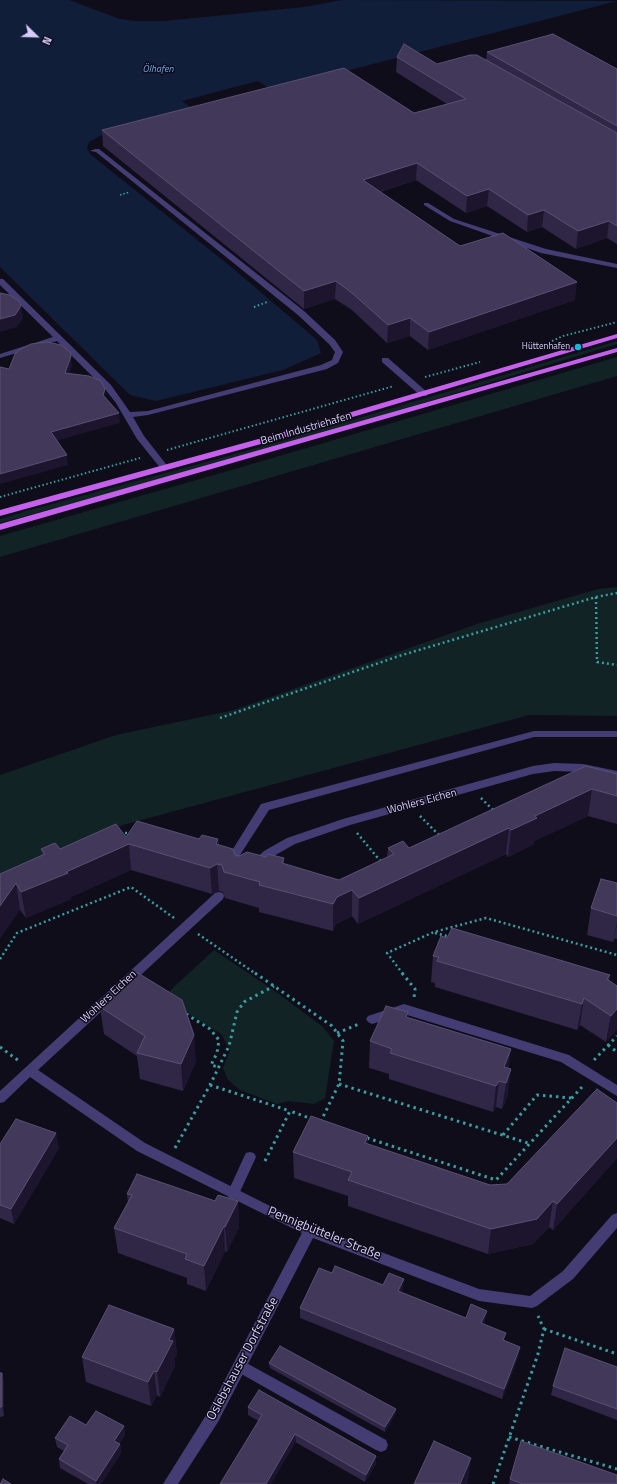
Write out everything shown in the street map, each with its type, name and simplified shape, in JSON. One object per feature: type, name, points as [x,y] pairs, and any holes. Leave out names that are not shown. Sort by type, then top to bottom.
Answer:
[{"type":"main road","name":"Beim Industriehafen","points":[[0,513],[165,468],[424,394],[617,336]]},
{"type":"main road","name":"Beim Industriehafen","points":[[0,528],[617,350]]},
{"type":"street","points":[[92,151],[98,150],[301,313],[332,342],[339,352],[335,361],[324,367],[148,413],[127,415]]},
{"type":"street","points":[[426,204],[452,220],[544,251],[617,266]]},
{"type":"street","points":[[0,281],[108,387],[140,437],[165,468]]},
{"type":"street","points":[[0,356],[58,338]]},
{"type":"street","points":[[386,360],[424,394]]},
{"type":"street","points":[[256,863],[233,857],[265,807],[534,734],[617,734]]},
{"type":"street","name":"Wohlers Eichen","points":[[245,872],[256,863],[291,841],[347,822],[533,770],[554,767],[583,768],[617,775]]},
{"type":"street","name":"Wohlers Eichen","points":[[0,1098],[219,896]]},
{"type":"street","points":[[372,1019],[404,1009],[565,1058],[617,1091]]},
{"type":"street","name":"Pennigbütteler Straße","points":[[29,1070],[124,1136],[233,1194],[310,1231],[479,1294],[532,1302]]},
{"type":"street","points":[[233,1194],[250,1157]]},
{"type":"street","points":[[532,1302],[568,1275],[617,1219]]},
{"type":"street","name":"Oslebshauser Dorfstraße","points":[[170,1484],[214,1417],[310,1231]]},
{"type":"street","points":[[241,1366],[381,1445]]},
{"type":"path","points":[[254,307],[268,302]]},
{"type":"path","points":[[550,342],[562,336],[617,322]]},
{"type":"path","points":[[0,497],[484,361]]},
{"type":"path","points":[[220,718],[399,656],[596,597],[617,593]]},
{"type":"path","points":[[596,597],[597,662],[617,665]]},
{"type":"path","points":[[472,788],[496,813],[489,816]]},
{"type":"path","points":[[409,805],[442,838],[434,842]]},
{"type":"path","points":[[347,822],[384,865],[377,868]]},
{"type":"path","points":[[117,834],[135,832]]},
{"type":"path","points":[[0,959],[16,933],[131,887],[185,926],[332,1026],[343,1041],[339,1084],[320,1123]]},
{"type":"path","points":[[413,1012],[415,989],[388,953],[434,932],[486,918],[617,955]]},
{"type":"path","points":[[434,932],[457,939]]},
{"type":"path","points":[[168,1160],[210,1085],[229,1046],[237,1012],[244,1002],[274,986]]},
{"type":"path","points":[[185,1014],[210,1029],[219,1040],[217,1053],[211,1065],[218,1067]]},
{"type":"path","points":[[337,1033],[372,1019]]},
{"type":"path","points":[[364,1137],[496,1180],[572,1098],[608,1045],[617,1036]]},
{"type":"path","points":[[608,1045],[617,1052]]},
{"type":"path","points":[[0,1047],[29,1070]]},
{"type":"path","points":[[339,1084],[531,1144]]},
{"type":"path","points":[[210,1085],[328,1125]]},
{"type":"path","points":[[503,1135],[537,1095],[572,1098]]},
{"type":"path","points":[[263,1166],[290,1111]]},
{"type":"path","points":[[493,1484],[538,1354],[544,1329],[532,1302]]},
{"type":"path","points":[[544,1329],[617,1354]]},
{"type":"path","points":[[509,1437],[617,1469]]},
{"type":"shaded area","points":[[617,341],[617,344],[214,465],[0,523],[0,519],[23,512],[275,443]]},
{"type":"shaded area","points":[[617,357],[617,376],[0,557],[0,536]]},
{"type":"shaded area","points":[[617,587],[617,716],[529,715],[123,825],[0,876],[0,775],[116,735],[234,710],[477,624],[598,589]]},
{"type":"shaded area","points":[[214,950],[279,994],[323,1027],[334,1041],[325,1098],[314,1104],[289,1101],[277,1104],[240,1090],[228,1080],[223,1068],[230,1050],[221,1034],[162,998]]},
{"type":"water","name":"Ölhafen","points":[[0,0],[69,0],[120,19],[136,21],[165,21],[304,7],[342,0],[617,1],[106,133],[89,142],[87,148],[90,154],[230,266],[317,340],[321,353],[283,370],[156,401],[130,395],[0,267]]},
{"type":"pier","points":[[258,81],[274,92],[197,112],[182,101]]},
{"type":"building","points":[[553,34],[617,69],[617,126],[487,52]]},
{"type":"building","points":[[404,44],[437,64],[470,55],[477,55],[617,133],[617,226],[609,221],[578,231],[544,210],[528,215],[489,189],[467,196],[417,163],[363,180],[460,246],[503,233],[577,282],[429,332],[410,318],[388,325],[336,281],[304,291],[102,130],[344,68],[414,113],[466,99],[397,57]]},
{"type":"building","points":[[0,293],[10,295],[20,302],[21,306],[15,315],[0,319]]},
{"type":"building","points":[[47,342],[61,345],[70,352],[71,356],[65,373],[89,376],[101,381],[105,389],[103,395],[119,413],[51,432],[67,455],[0,474],[0,367],[9,369],[15,354],[19,350],[31,344]]},
{"type":"building","points":[[586,766],[617,774],[617,796],[592,789],[535,816],[537,818],[511,830],[509,828],[359,898],[352,890],[337,897],[333,904],[259,885],[260,882],[224,872],[222,865],[217,864],[210,868],[129,844],[66,872],[68,873],[21,892],[16,883],[0,906],[0,874],[45,854],[41,849],[55,843],[60,849],[116,824],[126,837],[137,821],[199,839],[202,835],[218,839],[216,844],[233,849],[235,855],[239,856],[247,852],[266,857],[268,854],[284,858],[282,863],[339,880],[394,854],[388,848],[403,841],[409,848]]},
{"type":"building","points":[[601,879],[617,883],[617,916],[591,908]]},
{"type":"building","points":[[452,928],[610,975],[607,979],[617,986],[617,1009],[611,1016],[584,998],[582,1004],[437,961],[439,957],[433,956],[441,936],[447,938]]},
{"type":"building","points":[[138,973],[182,1000],[194,1035],[181,1064],[137,1053],[145,1036],[100,1007]]},
{"type":"building","points":[[386,1006],[408,1012],[406,1017],[511,1049],[504,1067],[511,1069],[506,1083],[499,1081],[496,1086],[390,1053],[392,1049],[370,1041]]},
{"type":"building","points":[[597,1089],[617,1103],[617,1138],[557,1204],[553,1201],[537,1219],[491,1229],[348,1180],[352,1172],[293,1152],[311,1116],[368,1136],[365,1143],[490,1185],[507,1184]]},
{"type":"building","points":[[16,1119],[56,1133],[11,1209],[0,1205],[0,1144]]},
{"type":"building","points":[[137,1174],[215,1201],[218,1195],[238,1201],[204,1266],[185,1259],[187,1254],[114,1228],[132,1195],[127,1194]]},
{"type":"building","points":[[335,1266],[383,1285],[389,1273],[404,1279],[398,1291],[466,1318],[471,1304],[487,1311],[481,1323],[506,1333],[503,1340],[520,1347],[504,1389],[300,1308],[319,1268],[332,1273]]},
{"type":"building","points":[[109,1305],[174,1329],[169,1340],[173,1341],[157,1372],[154,1371],[148,1382],[82,1357]]},
{"type":"building","points":[[280,1346],[396,1409],[385,1427],[269,1363]]},
{"type":"building","points":[[565,1348],[617,1367],[617,1409],[553,1386]]},
{"type":"building","points":[[0,1373],[2,1373],[2,1407],[0,1407]]},
{"type":"building","points":[[259,1390],[376,1456],[366,1475],[295,1434],[266,1484],[220,1484],[262,1415],[248,1407]]},
{"type":"building","points":[[96,1411],[124,1426],[114,1441],[120,1444],[96,1481],[59,1459],[68,1445],[55,1438],[70,1416],[86,1425]]},
{"type":"building","points":[[434,1441],[471,1458],[460,1484],[414,1484]]},
{"type":"building","points":[[521,1441],[617,1475],[617,1484],[523,1484],[510,1479]]},
{"type":"building","points":[[3,1479],[11,1484],[0,1484]]},
{"type":"place","name":"Hüttenhafen","points":[[578,347]]}]
